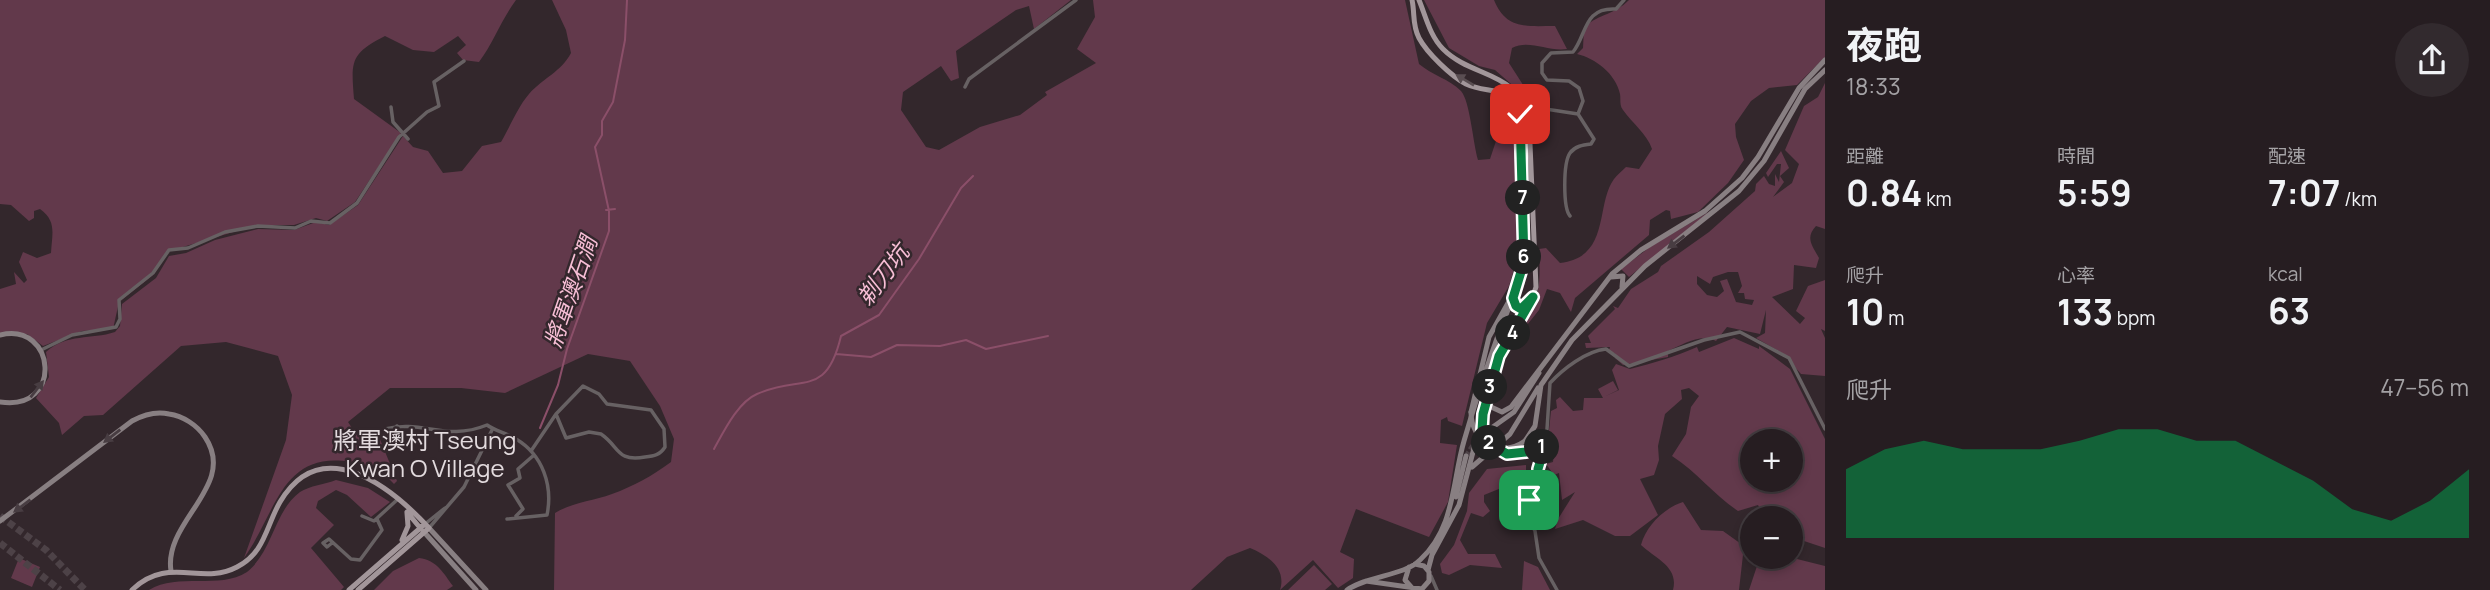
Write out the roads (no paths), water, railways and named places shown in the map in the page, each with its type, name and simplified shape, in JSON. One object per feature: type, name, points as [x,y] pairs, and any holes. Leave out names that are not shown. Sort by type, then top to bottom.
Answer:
[{"type":"main road","points":[[1412,0],[1414,27],[1427,49],[1467,84],[1506,94],[1519,112],[1524,262],[1513,298],[1497,333],[1464,440],[1452,506]]},
{"type":"main road","points":[[1419,0],[1434,37]]},
{"type":"main road","points":[[1427,49],[1423,34],[1427,32],[1455,58],[1507,84],[1524,105],[1529,120],[1537,277],[1533,297],[1499,356],[1466,484]]},
{"type":"main road","points":[[1365,581],[1424,589],[1429,581],[1432,555],[1455,515],[1474,463],[1496,450],[1514,429],[1547,374],[1583,327],[1655,258],[1739,191],[1763,161],[1796,102],[1825,60]]},
{"type":"main road","points":[[1489,389],[1491,407],[1500,412],[1507,410],[1603,283],[1634,255],[1698,216],[1735,185],[1758,157],[1790,102],[1813,76],[1825,69]]},
{"type":"main road","points":[[1603,283],[1620,274],[1624,280],[1620,291]]},
{"type":"main road","points":[[1513,298],[1516,306],[1521,309],[1533,297]]},
{"type":"main road","points":[[1513,298],[1501,313],[1489,337],[1474,396],[1472,424],[1483,442],[1505,449],[1524,441],[1535,426],[1539,392],[1547,374]]},
{"type":"main road","points":[[0,335],[26,337],[41,350],[46,372],[38,391],[20,403],[0,402]]},
{"type":"main road","points":[[1490,429],[1517,409],[1554,350]]},
{"type":"main road","points":[[0,521],[132,421],[152,414],[172,414],[200,431],[209,445],[213,463],[210,483],[180,527],[170,550],[171,571]]},
{"type":"main road","points":[[1483,414],[1482,431],[1496,450]]},
{"type":"main road","points":[[1414,589],[1405,580],[1412,566],[1435,540],[1452,506],[1466,456]]},
{"type":"main road","points":[[132,590],[160,572],[216,573],[246,562],[262,544],[278,506],[289,489],[319,471],[336,469],[362,474],[378,482],[400,501],[486,590]]},
{"type":"main road","points":[[400,501],[407,513],[425,528],[476,590]]},
{"type":"main road","points":[[349,590],[406,534],[407,513]]},
{"type":"main road","points":[[395,547],[425,528]]},
{"type":"main road","points":[[358,590],[425,528]]},
{"type":"main road","points":[[1347,590],[1365,581],[1412,566],[1429,572]]},
{"type":"street","points":[[965,87],[970,79],[1076,0]]},
{"type":"street","points":[[1578,114],[1583,101],[1579,88],[1571,82],[1547,80],[1541,71],[1542,63],[1551,53],[1575,51],[1581,30],[1590,19],[1602,10],[1616,9],[1624,0]]},
{"type":"street","points":[[41,350],[72,335],[116,327],[120,319],[119,300],[153,273],[167,251],[190,248],[225,232],[256,226],[295,228],[313,220],[330,223],[357,203],[402,133],[427,112],[437,108],[440,102],[433,83],[464,61]]},
{"type":"street","points":[[1524,105],[1541,110],[1578,114]]},
{"type":"street","points":[[391,107],[390,115],[408,139]]},
{"type":"street","points":[[1529,120],[1531,114],[1541,110]]},
{"type":"street","points":[[1570,216],[1565,207],[1567,158],[1575,148],[1591,144],[1594,139],[1578,114]]},
{"type":"street","points":[[1496,450],[1514,455],[1540,445],[1547,429],[1550,383],[1579,359],[1606,349],[1629,366],[1737,332],[1765,343],[1789,358],[1825,429]]},
{"type":"street","points":[[507,519],[516,516],[523,509],[509,485],[520,478],[518,469],[533,453],[556,414],[581,387],[586,386],[607,404],[620,403],[651,410],[664,429],[665,449],[656,455],[631,459],[618,453],[601,434],[589,432],[566,438],[556,414]]},
{"type":"street","points":[[397,426],[400,437],[388,441],[384,429],[397,426],[411,425],[448,434],[491,435],[492,430]]},
{"type":"street","points":[[425,528],[450,504],[470,477],[487,425],[492,430],[517,439],[533,453],[549,487],[547,515],[524,519],[516,516]]},
{"type":"street","points":[[1540,445],[1545,451],[1538,469],[1539,484],[1525,506],[1529,523],[1535,531],[1539,558],[1557,590]]},
{"type":"street","points":[[362,516],[369,521],[377,519],[400,501]]},
{"type":"street","points":[[332,543],[351,559],[360,560],[382,530],[377,519]]},
{"type":"street","points":[[1429,572],[1437,590]]},
{"type":"waterway","name":"將軍澳石澗","points":[[540,428],[558,385],[567,349],[609,231],[609,211],[595,147],[602,135],[602,121],[613,102],[625,40],[627,0]]},
{"type":"waterway","name":"剃刀坑","points":[[714,449],[732,418],[750,398],[773,388],[810,381],[820,377],[828,369],[841,336],[879,315],[919,259],[961,188],[973,176]]},
{"type":"waterway","name":"將軍澳石澗","points":[[606,210],[615,209]]},
{"type":"waterway","points":[[836,354],[871,357],[897,345],[940,346],[966,340],[986,349],[1048,336]]},
{"type":"tunnel","points":[[1466,456],[1475,442],[1490,429]]},
{"type":"tunnel","points":[[0,516],[46,550],[85,590]]},
{"type":"tunnel","points":[[0,543],[60,590]]},
{"type":"district","name":"將軍澳村 Tseung Kwan O Village","points":[[425,455]]}]
